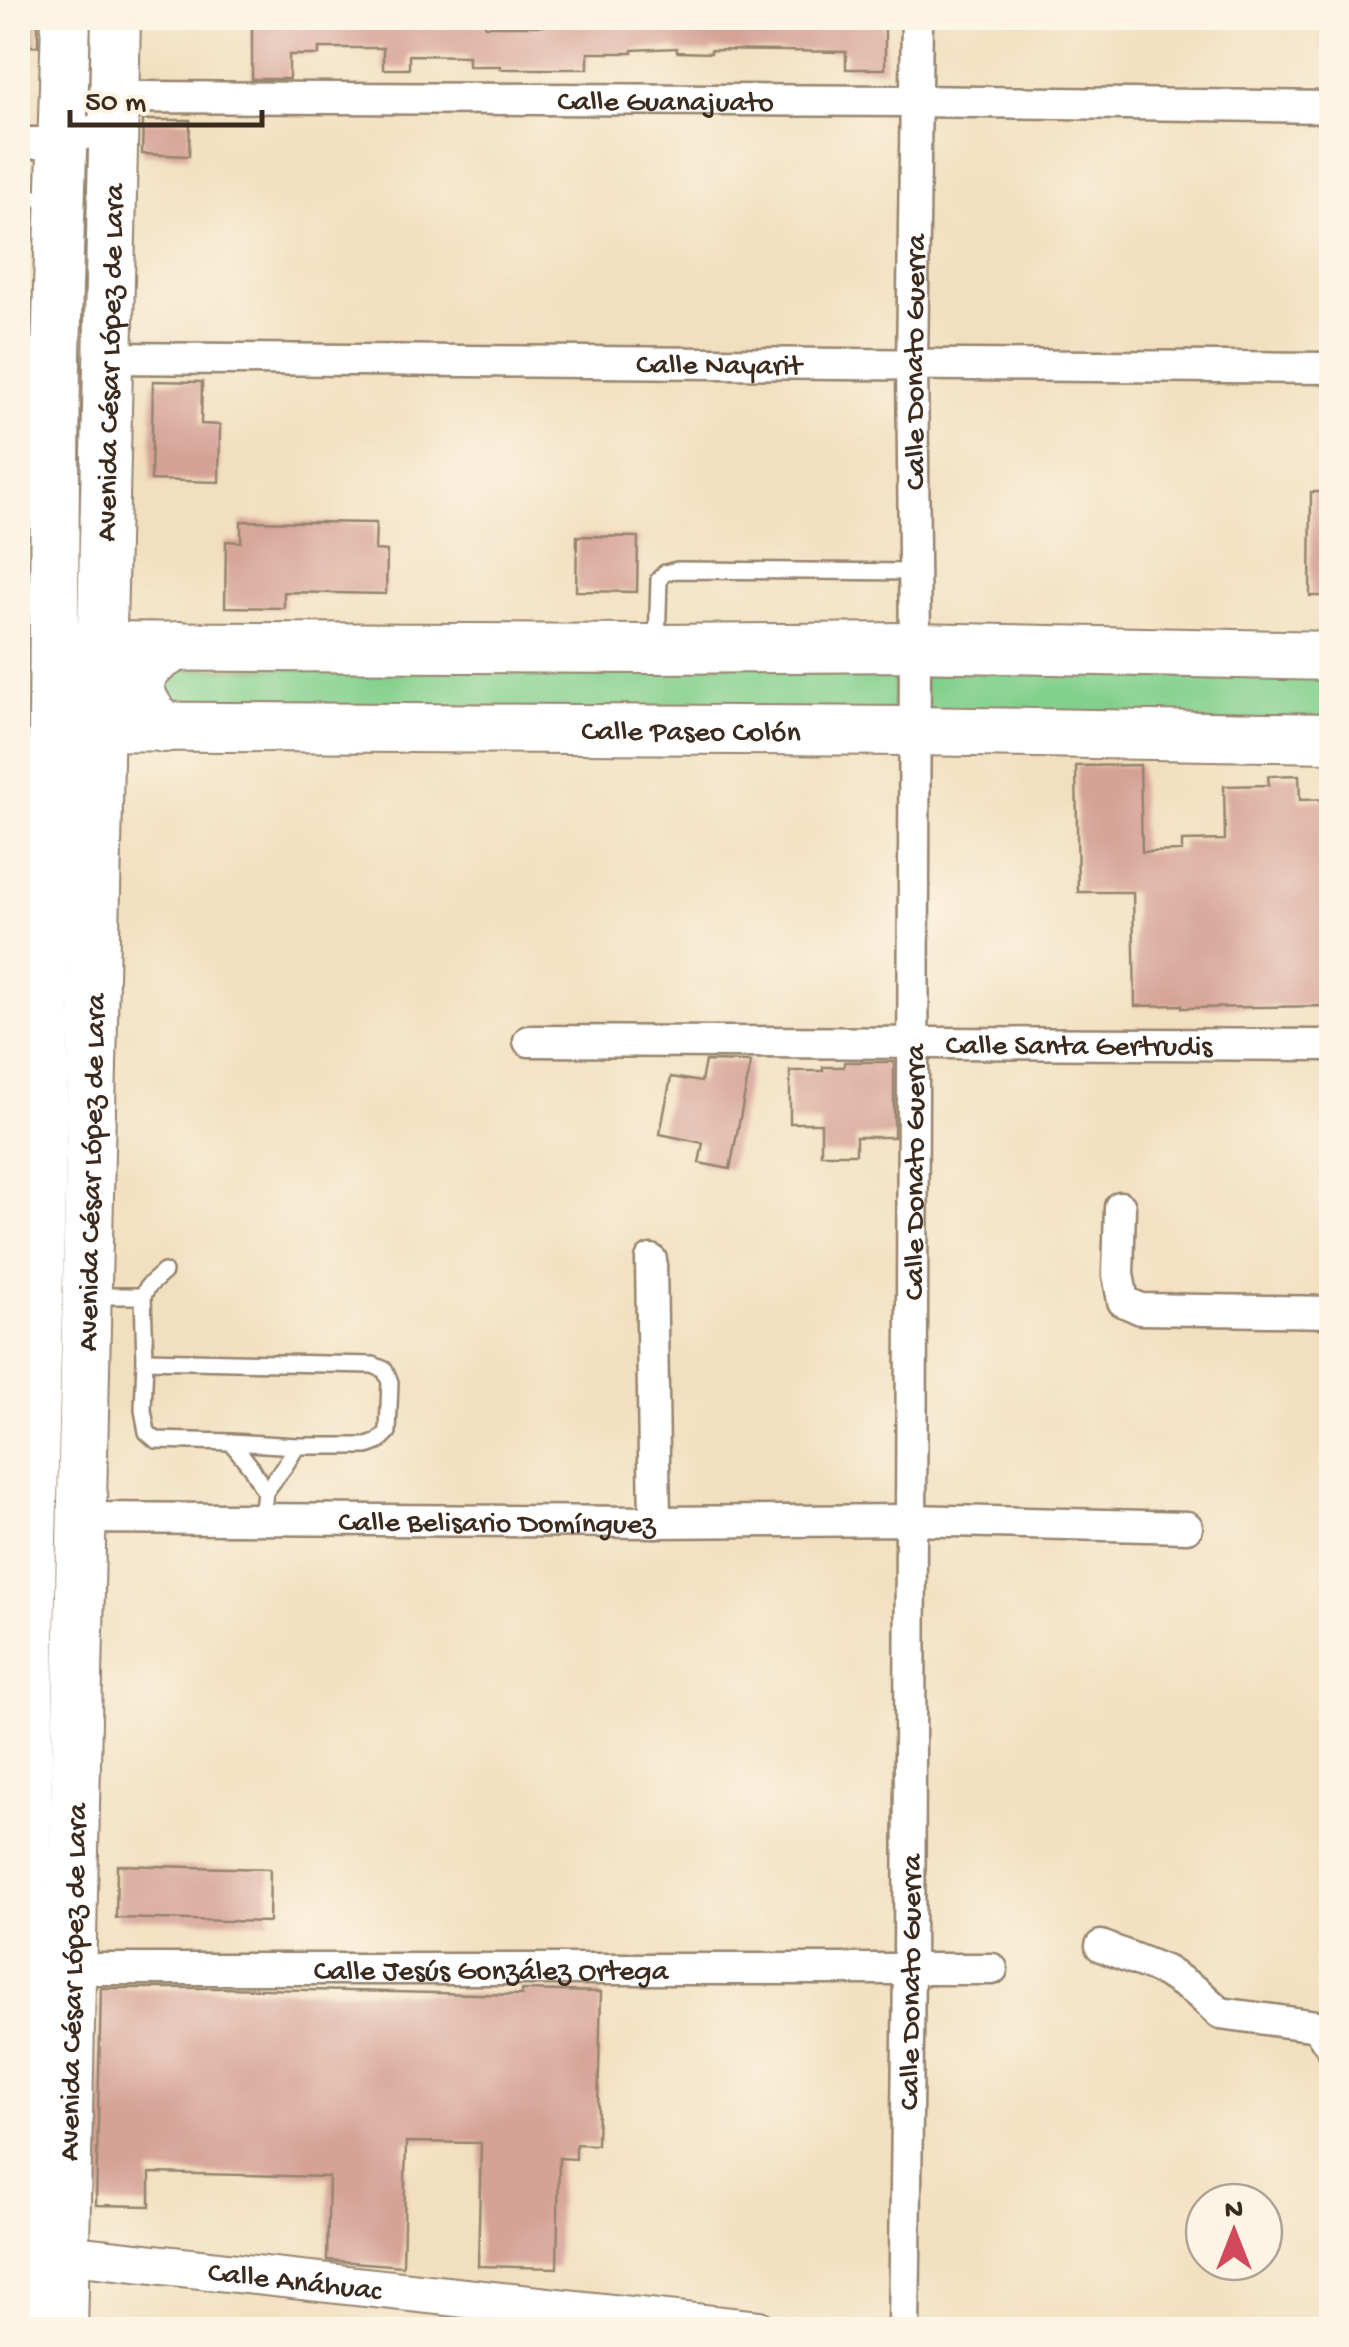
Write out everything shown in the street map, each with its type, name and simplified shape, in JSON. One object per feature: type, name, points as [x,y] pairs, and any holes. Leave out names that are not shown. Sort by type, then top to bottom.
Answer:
[{"type":"main road","name":"Avenida César López de Lara","points":[[18,2318],[54,646],[37,354],[40,143],[66,18]]},
{"type":"main road","name":"Avenida César López de Lara","points":[[62,2330],[116,18]]},
{"type":"main road","points":[[54,646],[915,647],[1332,656]]},
{"type":"main road","points":[[164,728],[144,706],[142,677],[152,661],[179,646]]},
{"type":"main road","name":"Calle Paseo Colón","points":[[53,726],[914,730],[1332,738]]},
{"type":"street","name":"Calle Donato Guerra","points":[[904,2330],[910,1970],[916,18]]},
{"type":"street","name":"Calle Guanajuato","points":[[40,143],[113,122],[138,96],[1332,107]]},
{"type":"street","name":"Calle Nayarit","points":[[107,358],[1332,368]]},
{"type":"street","name":"Calle Santa Gertrudis","points":[[529,1041],[1332,1045]]},
{"type":"street","points":[[1120,1207],[1118,1274],[1123,1301],[1142,1309],[1332,1312]]},
{"type":"street","points":[[651,1260],[655,1522]]},
{"type":"street","name":"Calle Belisario Domínguez","points":[[82,1518],[264,1506],[655,1522],[911,1520],[1187,1527]]},
{"type":"street","points":[[1101,1946],[1164,1972],[1220,2012],[1317,2026],[1332,2048]]},
{"type":"street","name":"Calle Jesús González Ortega","points":[[71,1969],[992,1969]]},
{"type":"street","name":"Calle Anáhuac","points":[[18,2228],[63,2254],[758,2330]]},
{"type":"lane","points":[[658,649],[659,579],[665,573],[914,572]]},
{"type":"lane","points":[[145,1360],[373,1364],[384,1370],[390,1382],[388,1432],[368,1446],[156,1440],[147,1432],[143,1410],[143,1296],[164,1272]]},
{"type":"lane","points":[[87,1296],[143,1296]]},
{"type":"lane","points":[[231,1442],[252,1468],[264,1506]]},
{"type":"lane","points":[[264,1506],[296,1446]]},
{"type":"green space","points":[[896,661],[895,726],[156,704],[156,669]]},
{"type":"green space","points":[[923,661],[1331,669],[1331,724],[922,725]]},
{"type":"building","points":[[18,18],[38,18],[38,46],[18,46]]},
{"type":"building","points":[[252,18],[485,18],[485,26],[546,26],[546,18],[885,18],[885,69],[846,69],[846,52],[711,53],[677,52],[677,48],[588,53],[588,69],[500,69],[468,66],[468,56],[409,55],[409,69],[383,69],[383,48],[319,48],[319,55],[289,55],[289,79],[252,79]]},
{"type":"building","points":[[143,120],[190,120],[189,156],[142,154]]},
{"type":"building","points":[[153,381],[202,382],[201,424],[220,425],[219,482],[151,480]]},
{"type":"building","points":[[1311,492],[1332,492],[1332,596],[1310,596]]},
{"type":"building","points":[[241,521],[376,523],[375,550],[387,551],[386,594],[284,592],[284,608],[225,607],[226,541],[241,542]]},
{"type":"building","points":[[577,536],[638,537],[637,592],[576,591]]},
{"type":"building","points":[[1140,765],[1142,852],[1182,851],[1182,841],[1225,840],[1224,786],[1269,785],[1268,776],[1299,775],[1300,800],[1332,799],[1332,1006],[1135,1006],[1133,892],[1078,892],[1076,766]]},
{"type":"building","points":[[705,1061],[751,1062],[730,1169],[699,1163],[703,1143],[660,1134],[671,1077],[701,1082]]},
{"type":"building","points":[[844,1062],[894,1062],[894,1137],[856,1137],[856,1154],[821,1154],[821,1123],[790,1123],[790,1071],[823,1071],[823,1067],[844,1067]]},
{"type":"building","points":[[117,1865],[270,1869],[269,1922],[116,1918]]},
{"type":"building","points":[[101,1988],[522,1995],[522,1990],[601,1992],[597,2145],[576,2144],[576,2159],[559,2158],[557,2268],[478,2266],[481,2143],[406,2142],[403,2266],[327,2260],[329,2177],[150,2173],[150,2206],[96,2205]]}]
